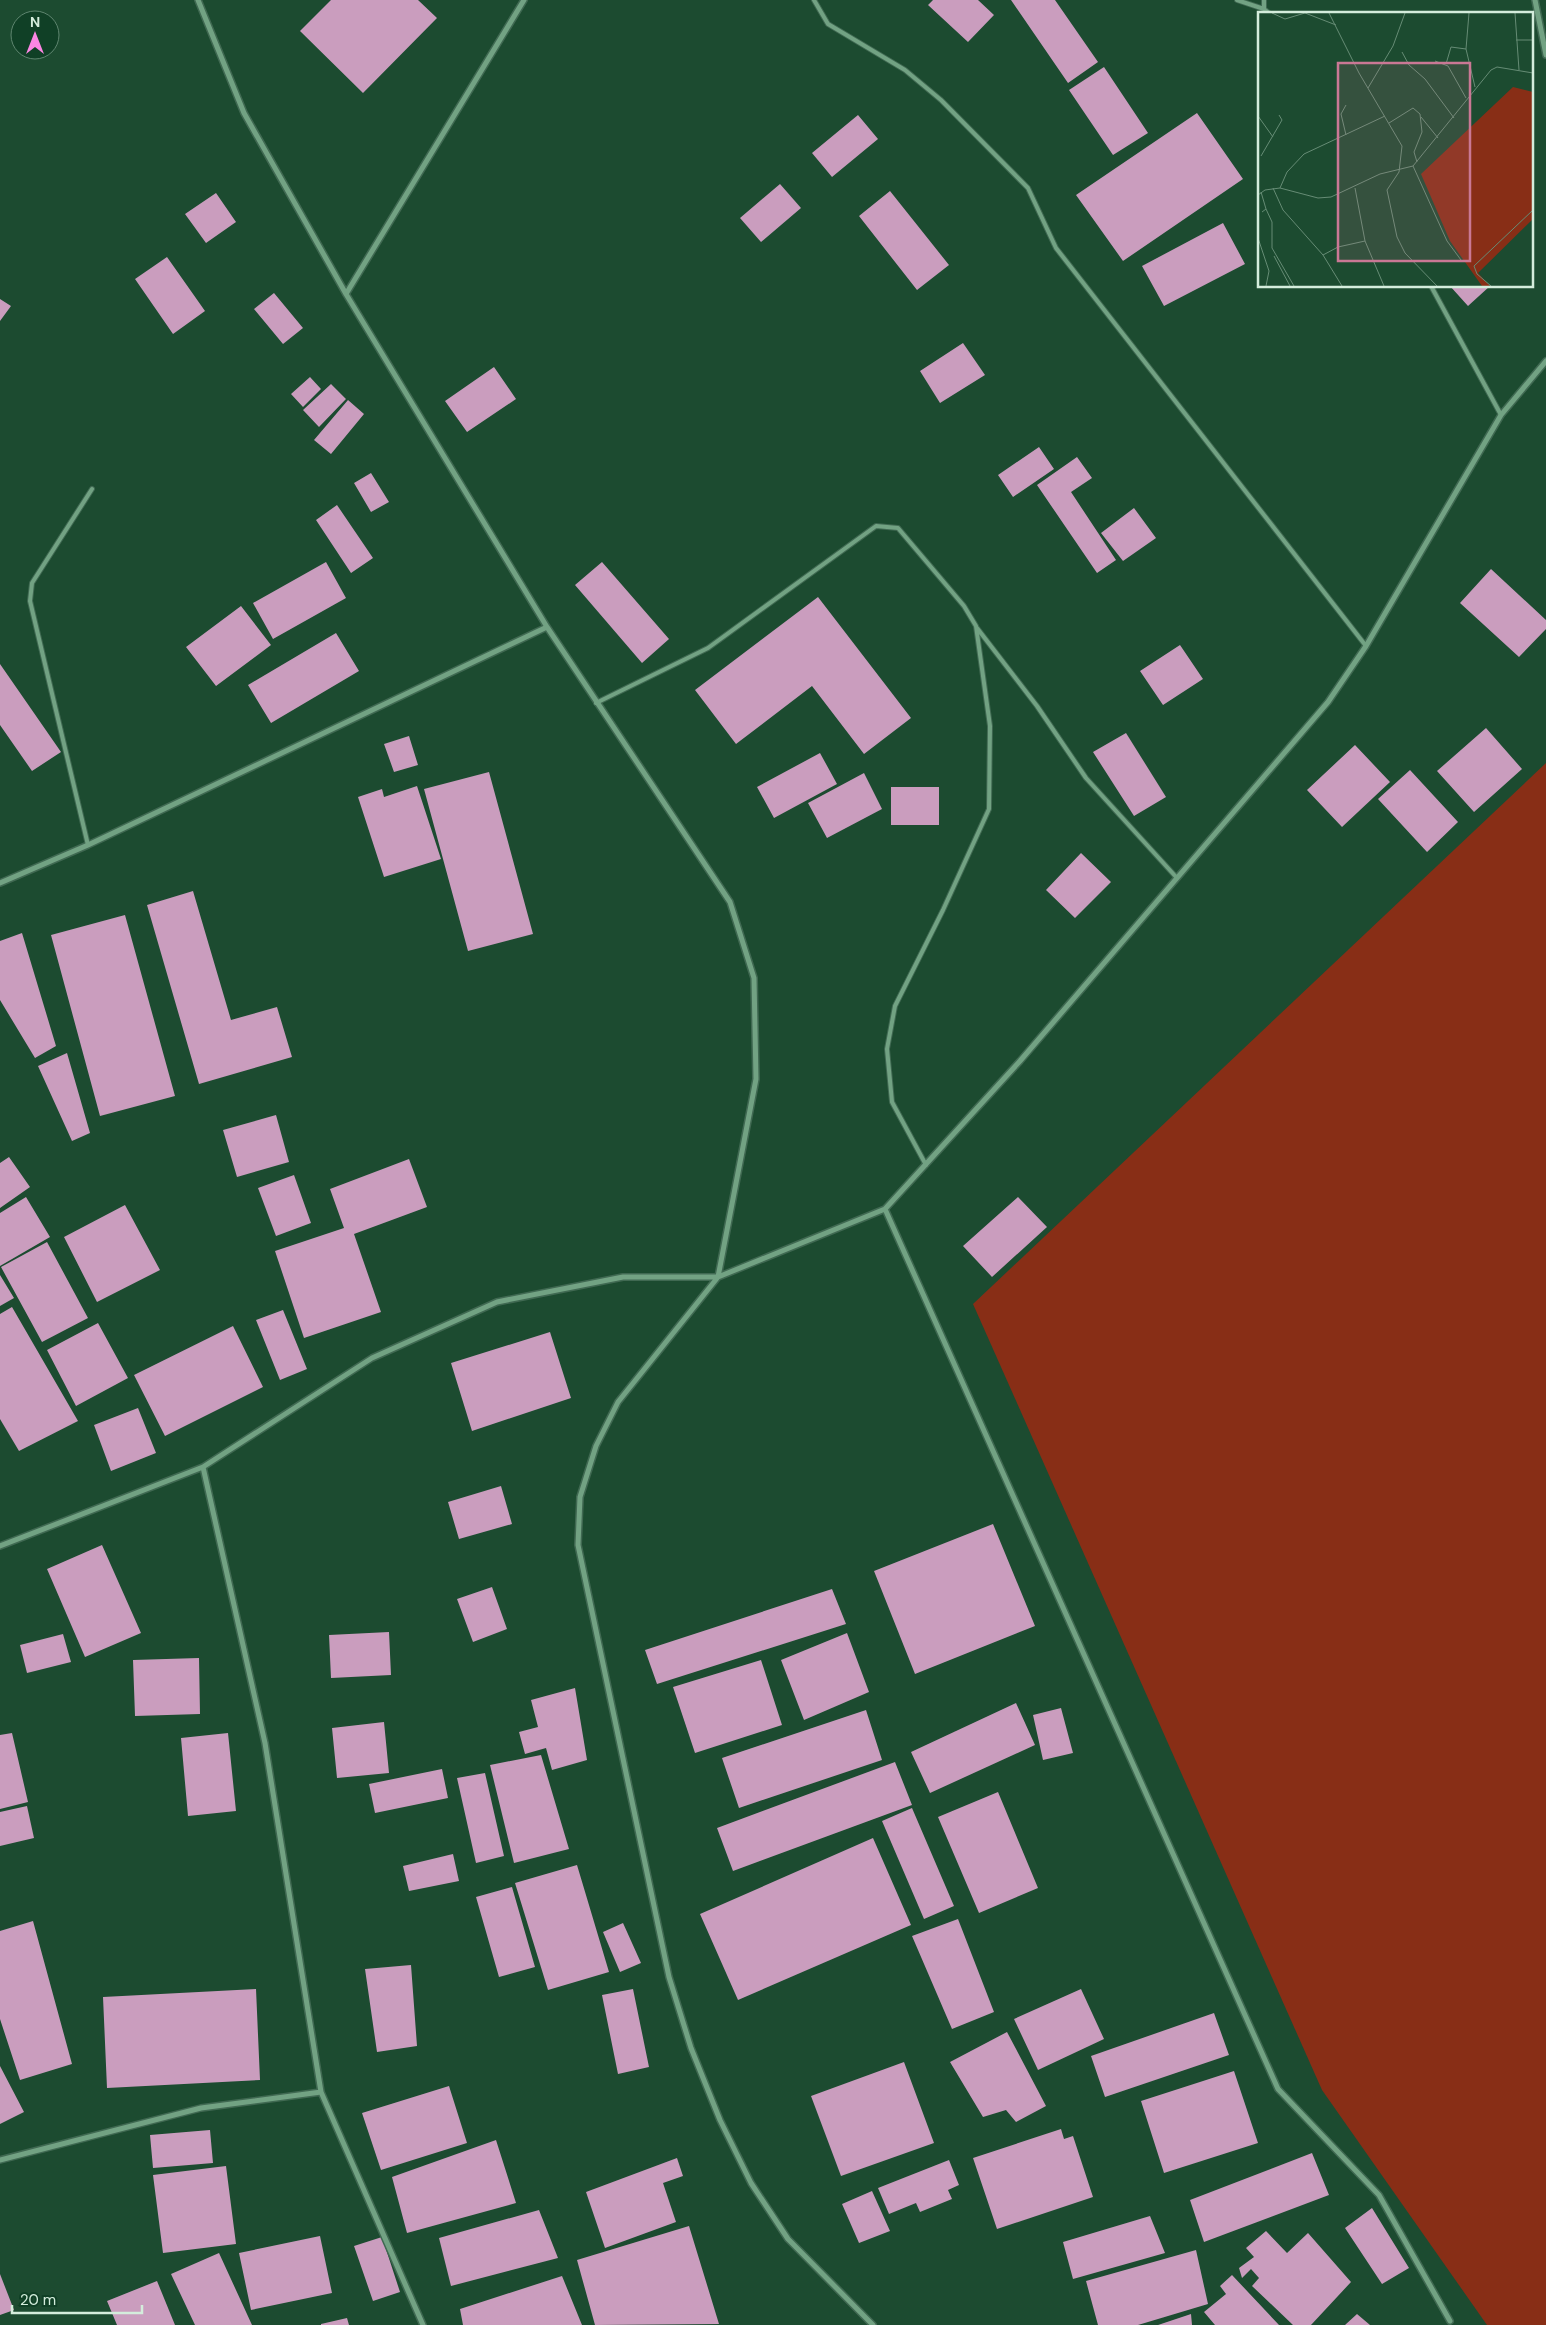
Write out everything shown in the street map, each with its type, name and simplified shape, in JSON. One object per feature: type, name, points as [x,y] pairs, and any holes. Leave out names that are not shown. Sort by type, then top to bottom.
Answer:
[{"type":"street","points":[[198,0],[244,113],[346,294],[547,627],[730,902],[754,978],[756,1078],[718,1277],[618,1402],[596,1446],[580,1497],[578,1545],[669,1977],[691,2048],[720,2120],[751,2183],[788,2239],[873,2325]]},
{"type":"street","points":[[346,294],[524,0]]},
{"type":"street","points":[[1535,0],[1546,54]]},
{"type":"street","points":[[0,1546],[203,1467],[372,1358],[497,1302],[623,1277],[718,1277],[885,1209],[1020,1061],[1328,702],[1366,646],[1501,415],[1546,361]]},
{"type":"street","points":[[0,883],[88,845],[547,627]]},
{"type":"street","points":[[885,1209],[1278,2089],[1379,2195],[1450,2321]]},
{"type":"street","points":[[203,1467],[265,1742],[321,2092],[423,2325]]},
{"type":"street","points":[[0,2160],[201,2108],[321,2092]]},
{"type":"lane","points":[[814,0],[828,24],[905,70],[941,100],[1028,188],[1056,248],[1366,646]]},
{"type":"lane","points":[[1237,0],[1268,12]]},
{"type":"lane","points":[[1264,0],[1264,9]]},
{"type":"lane","points":[[1432,288],[1501,415]]},
{"type":"lane","points":[[88,845],[30,601],[32,583],[92,489]]},
{"type":"lane","points":[[596,703],[708,648],[876,526],[898,528],[964,606],[976,626],[1037,706],[1086,778],[1177,878]]},
{"type":"lane","points":[[926,1165],[892,1102],[887,1049],[895,1006],[943,910],[989,809],[990,726],[976,626]]},
{"type":"shaded area","points":[[1546,763],[1546,2325],[1487,2325],[1322,2090],[973,1304]]},
{"type":"building","points":[[331,0],[418,0],[437,18],[363,93],[300,31]]},
{"type":"building","points":[[933,0],[978,0],[994,15],[968,42],[928,5]]},
{"type":"building","points":[[1011,0],[1055,0],[1098,62],[1068,83]]},
{"type":"building","points":[[1104,67],[1148,133],[1113,155],[1069,90]]},
{"type":"building","points":[[1197,113],[1243,179],[1123,261],[1076,195]]},
{"type":"building","points":[[858,115],[878,139],[832,177],[812,153]]},
{"type":"building","points":[[780,184],[801,208],[761,242],[740,218]]},
{"type":"building","points":[[890,191],[949,265],[917,290],[859,216]]},
{"type":"building","points":[[216,193],[236,222],[206,243],[185,214]]},
{"type":"building","points":[[1223,223],[1245,264],[1164,306],[1142,266]]},
{"type":"building","points":[[167,257],[205,311],[173,334],[135,279]]},
{"type":"building","points":[[1452,288],[1488,288],[1468,306]]},
{"type":"building","points":[[274,293],[303,328],[283,344],[254,309]]},
{"type":"building","points":[[0,299],[11,306],[0,321]]},
{"type":"building","points":[[963,343],[985,375],[940,403],[920,371]]},
{"type":"building","points":[[494,367],[516,399],[467,432],[445,401]]},
{"type":"building","points":[[310,377],[321,389],[303,407],[291,394]]},
{"type":"building","points":[[331,384],[346,399],[319,427],[303,410]]},
{"type":"building","points":[[348,400],[364,414],[331,454],[314,440]]},
{"type":"building","points":[[1039,447],[1054,469],[1013,497],[998,475]]},
{"type":"building","points":[[1077,457],[1092,478],[1071,492],[1116,560],[1097,573],[1037,485]]},
{"type":"building","points":[[371,473],[389,502],[371,512],[354,483]]},
{"type":"building","points":[[337,505],[373,558],[351,573],[316,520]]},
{"type":"building","points":[[1134,508],[1156,538],[1123,561],[1101,533]]},
{"type":"building","points":[[326,562],[346,598],[273,639],[253,603]]},
{"type":"building","points":[[602,562],[669,639],[642,663],[575,585]]},
{"type":"building","points":[[1491,569],[1546,620],[1546,629],[1519,657],[1460,603]]},
{"type":"building","points":[[818,597],[911,718],[864,754],[812,686],[736,744],[695,690]]},
{"type":"building","points":[[241,606],[271,645],[216,686],[186,647]]},
{"type":"building","points":[[336,633],[359,671],[271,723],[248,685]]},
{"type":"building","points":[[1180,645],[1203,679],[1163,705],[1140,671]]},
{"type":"building","points":[[0,664],[61,752],[32,771],[0,725]]},
{"type":"building","points":[[1486,728],[1522,769],[1474,812],[1437,771]]},
{"type":"building","points":[[1126,733],[1166,797],[1134,816],[1093,752]]},
{"type":"building","points":[[409,736],[418,765],[394,772],[384,744]]},
{"type":"building","points":[[1355,745],[1390,782],[1342,827],[1307,790]]},
{"type":"building","points":[[820,753],[837,784],[774,818],[757,787]]},
{"type":"building","points":[[1410,770],[1458,822],[1427,852],[1378,799]]},
{"type":"building","points":[[489,772],[533,934],[468,951],[424,789]]},
{"type":"building","points":[[864,773],[882,809],[827,838],[808,803]]},
{"type":"building","points":[[417,786],[441,859],[384,877],[358,797],[382,789],[384,797]]},
{"type":"building","points":[[891,787],[939,787],[939,825],[891,825]]},
{"type":"building","points":[[1081,853],[1111,882],[1075,918],[1046,890]]},
{"type":"building","points":[[193,891],[231,1020],[277,1007],[292,1057],[199,1084],[147,905]]},
{"type":"building","points":[[125,915],[175,1096],[100,1116],[51,935]]},
{"type":"building","points":[[22,933],[56,1046],[35,1058],[0,1000],[0,941]]},
{"type":"building","points":[[67,1053],[90,1133],[72,1141],[38,1066]]},
{"type":"building","points":[[276,1115],[289,1162],[237,1177],[223,1130]]},
{"type":"building","points":[[9,1157],[30,1187],[0,1208],[0,1163]]},
{"type":"building","points":[[409,1159],[427,1207],[354,1234],[381,1312],[304,1338],[275,1251],[344,1228],[330,1189]]},
{"type":"building","points":[[294,1175],[311,1223],[276,1236],[258,1188]]},
{"type":"building","points":[[26,1197],[50,1237],[0,1266],[0,1213]]},
{"type":"building","points":[[1018,1197],[1047,1227],[992,1277],[963,1246]]},
{"type":"building","points":[[125,1205],[160,1270],[97,1302],[64,1237]]},
{"type":"building","points":[[47,1242],[88,1318],[42,1342],[1,1267]]},
{"type":"building","points":[[0,1275],[14,1298],[0,1306]]},
{"type":"building","points":[[12,1307],[78,1421],[19,1451],[0,1419],[0,1314]]},
{"type":"building","points":[[283,1310],[307,1369],[280,1380],[256,1320]]},
{"type":"building","points":[[98,1323],[128,1378],[76,1406],[47,1350]]},
{"type":"building","points":[[233,1326],[263,1387],[165,1436],[134,1375]]},
{"type":"building","points":[[550,1332],[571,1398],[472,1431],[451,1363]]},
{"type":"building","points":[[138,1408],[156,1453],[111,1471],[94,1425]]},
{"type":"building","points":[[501,1486],[512,1524],[459,1539],[448,1502]]},
{"type":"building","points":[[993,1524],[1035,1626],[915,1674],[874,1571]]},
{"type":"building","points":[[102,1545],[141,1633],[85,1657],[47,1569]]},
{"type":"building","points":[[492,1587],[507,1629],[473,1642],[457,1599]]},
{"type":"building","points":[[832,1589],[846,1624],[657,1684],[645,1650]]},
{"type":"building","points":[[389,1632],[391,1675],[331,1678],[329,1635]]},
{"type":"building","points":[[847,1633],[869,1692],[804,1720],[781,1660]]},
{"type":"building","points":[[63,1634],[71,1662],[27,1673],[20,1645]]},
{"type":"building","points":[[199,1658],[200,1714],[135,1716],[133,1660]]},
{"type":"building","points":[[761,1660],[782,1725],[695,1753],[673,1687]]},
{"type":"building","points":[[575,1688],[587,1760],[552,1770],[546,1748],[525,1754],[519,1732],[538,1727],[531,1700]]},
{"type":"building","points":[[1016,1703],[1035,1745],[930,1793],[911,1752]]},
{"type":"building","points":[[1061,1708],[1073,1753],[1043,1760],[1033,1715]]},
{"type":"building","points":[[866,1710],[882,1760],[739,1808],[722,1758]]},
{"type":"building","points":[[384,1722],[389,1773],[337,1778],[332,1728]]},
{"type":"building","points":[[12,1733],[28,1802],[0,1809],[0,1735]]},
{"type":"building","points":[[228,1733],[236,1811],[188,1816],[181,1738]]},
{"type":"building","points":[[541,1755],[569,1849],[514,1863],[490,1765]]},
{"type":"building","points":[[895,1762],[912,1805],[733,1871],[717,1828]]},
{"type":"building","points":[[442,1769],[448,1798],[375,1813],[369,1784]]},
{"type":"building","points":[[485,1773],[504,1856],[476,1863],[457,1778]]},
{"type":"building","points":[[998,1792],[1038,1888],[979,1913],[938,1817]]},
{"type":"building","points":[[27,1806],[34,1838],[0,1846],[0,1812]]},
{"type":"building","points":[[912,1808],[954,1906],[924,1919],[882,1821]]},
{"type":"building","points":[[873,1838],[911,1925],[738,2000],[700,1914]]},
{"type":"building","points":[[453,1854],[459,1881],[409,1891],[403,1866]]},
{"type":"building","points":[[577,1865],[609,1972],[548,1990],[515,1883]]},
{"type":"building","points":[[512,1887],[535,1967],[499,1977],[476,1897]]},
{"type":"building","points":[[958,1919],[994,2012],[952,2029],[912,1936]]},
{"type":"building","points":[[33,1921],[72,2064],[20,2080],[0,2019],[0,1931]]},
{"type":"building","points":[[623,1923],[641,1963],[620,1972],[603,1932]]},
{"type":"building","points":[[411,1965],[417,2046],[377,2052],[365,1969]]},
{"type":"building","points":[[256,1989],[260,2080],[107,2088],[103,1997]]},
{"type":"building","points":[[633,1989],[649,2067],[618,2074],[602,1995]]},
{"type":"building","points":[[1081,1989],[1104,2039],[1038,2070],[1014,2019]]},
{"type":"building","points":[[1214,2013],[1229,2055],[1105,2097],[1091,2056]]},
{"type":"building","points":[[1007,2032],[1046,2106],[1016,2122],[1006,2110],[983,2117],[950,2062]]},
{"type":"building","points":[[904,2062],[934,2143],[841,2176],[811,2096]]},
{"type":"building","points":[[0,2066],[24,2112],[0,2124]]},
{"type":"building","points":[[1234,2071],[1258,2143],[1164,2173],[1141,2101]]},
{"type":"building","points":[[449,2086],[467,2143],[381,2170],[362,2113]]},
{"type":"building","points":[[1061,2129],[1064,2139],[1073,2136],[1093,2197],[997,2229],[973,2158]]},
{"type":"building","points":[[210,2130],[213,2163],[153,2168],[150,2135]]},
{"type":"building","points":[[496,2140],[516,2203],[407,2233],[392,2177]]},
{"type":"building","points":[[1312,2153],[1329,2195],[1204,2242],[1190,2200]]},
{"type":"building","points":[[677,2158],[683,2176],[663,2183],[676,2222],[605,2248],[586,2192]]},
{"type":"building","points":[[949,2160],[959,2185],[948,2190],[952,2199],[920,2212],[916,2203],[889,2214],[878,2188]]},
{"type":"building","points":[[226,2166],[236,2244],[163,2253],[153,2175]]},
{"type":"building","points":[[872,2191],[890,2231],[859,2243],[842,2204]]},
{"type":"building","points":[[1372,2208],[1409,2268],[1382,2284],[1345,2228]]},
{"type":"building","points":[[539,2210],[558,2258],[451,2286],[439,2238]]},
{"type":"building","points":[[1150,2216],[1165,2253],[1073,2279],[1063,2242]]},
{"type":"building","points":[[689,2226],[719,2324],[595,2325],[577,2260]]},
{"type":"building","points":[[1266,2231],[1287,2253],[1308,2233],[1351,2282],[1311,2325],[1293,2325],[1252,2286],[1259,2278],[1251,2269],[1242,2278],[1239,2268],[1254,2257],[1246,2248]]},
{"type":"building","points":[[320,2236],[332,2293],[251,2310],[239,2253]]},
{"type":"building","points":[[382,2237],[400,2292],[373,2301],[354,2246]]},
{"type":"building","points":[[1196,2250],[1208,2304],[1138,2325],[1098,2325],[1086,2281]]},
{"type":"building","points":[[219,2253],[252,2325],[195,2325],[171,2274]]},
{"type":"building","points":[[0,2274],[14,2310],[0,2315]]},
{"type":"building","points":[[1232,2275],[1279,2325],[1215,2325],[1204,2312],[1226,2294],[1220,2286]]},
{"type":"building","points":[[562,2276],[582,2325],[463,2325],[460,2309]]},
{"type":"building","points":[[157,2281],[175,2325],[117,2325],[107,2301]]},
{"type":"building","points":[[1191,2314],[1192,2325],[1158,2325]]},
{"type":"building","points":[[1357,2314],[1370,2325],[1345,2325]]},
{"type":"building","points":[[347,2318],[349,2325],[321,2325],[321,2324]]}]
